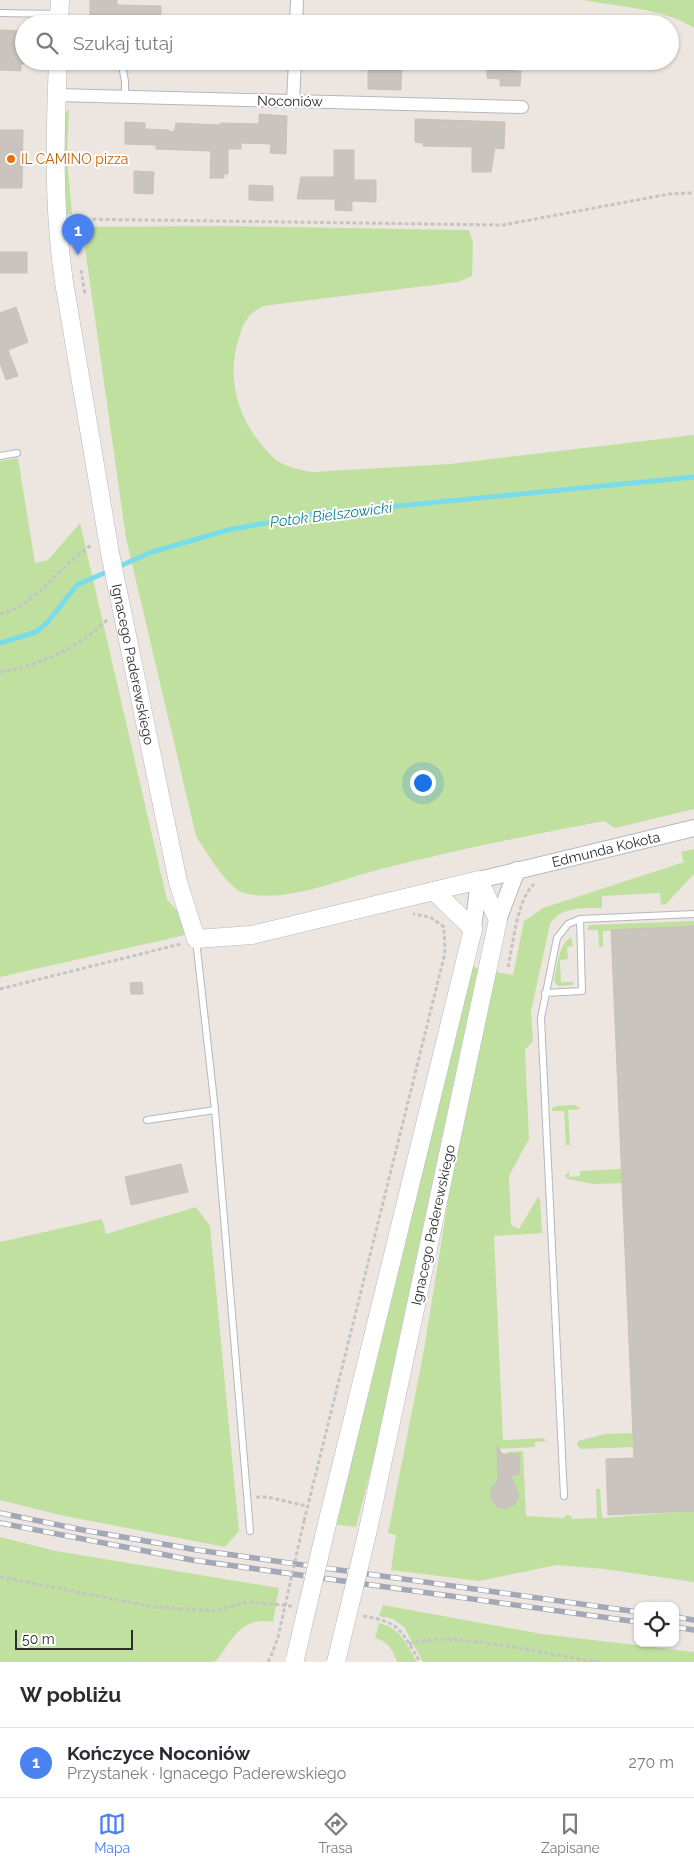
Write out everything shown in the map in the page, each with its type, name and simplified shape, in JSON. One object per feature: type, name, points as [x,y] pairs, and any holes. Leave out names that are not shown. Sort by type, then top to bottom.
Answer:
[{"type":"main road","name":"Ignacego Paderewskiego","points":[[58,70],[56,221],[64,282],[122,612],[178,882],[196,939]]},
{"type":"main road","points":[[196,939],[252,935],[479,880],[498,920]]},
{"type":"main road","points":[[294,1661],[473,929],[434,891]]},
{"type":"main road","name":"Ignacego Paderewskiego","points":[[336,1662],[368,1530],[498,920]]},
{"type":"street","points":[[297,15],[298,0]]},
{"type":"street","points":[[294,101],[295,70]]},
{"type":"street","name":"Noconiów","points":[[57,94],[522,106]]},
{"type":"street","name":"Edmunda Kokota","points":[[517,870],[694,828]]},
{"type":"street","points":[[473,929],[479,880],[517,870]]},
{"type":"street","points":[[498,920],[517,870]]},
{"type":"lane","points":[[0,13],[59,13]]},
{"type":"lane","points":[[122,70],[125,81],[125,96]]},
{"type":"lane","points":[[0,456],[17,453]]},
{"type":"lane","points":[[564,1496],[542,1028],[545,993],[557,938],[568,924],[580,919],[694,914]]},
{"type":"lane","points":[[545,993],[582,991],[580,919]]},
{"type":"lane","points":[[196,939],[215,1110],[250,1531]]},
{"type":"lane","points":[[147,1120],[215,1110]]},
{"type":"path","points":[[56,221],[88,218],[503,225],[669,194],[694,193]]},
{"type":"path","points":[[0,614],[28,600],[80,552],[109,546]]},
{"type":"path","points":[[0,672],[18,669],[74,647],[114,615],[122,612]]},
{"type":"path","points":[[508,967],[519,915],[527,894],[536,882]]},
{"type":"path","points":[[268,1662],[278,1637],[307,1506],[445,953],[446,933],[438,921],[420,914],[404,916]]},
{"type":"path","points":[[0,989],[196,939]]},
{"type":"path","points":[[267,1497],[307,1506]]},
{"type":"path","points":[[0,1577],[154,1607]]},
{"type":"path","points":[[409,1644],[418,1641],[466,1642],[599,1662]]},
{"type":"green space","points":[[583,0],[694,0],[694,28],[679,20],[679,15],[666,15]]},
{"type":"green space","points":[[69,108],[67,158],[72,214],[64,215],[65,115]]},
{"type":"green space","points":[[223,226],[469,230],[473,243],[472,276],[458,282],[269,305],[256,310],[247,319],[235,352],[234,384],[238,400],[243,416],[251,431],[273,457],[286,465],[312,472],[450,464],[694,435],[694,809],[615,828],[604,821],[492,843],[381,869],[295,893],[260,896],[244,893],[237,890],[224,876],[196,836],[126,538],[82,227]]},
{"type":"green space","points":[[18,458],[35,563],[48,560],[80,523],[167,900],[198,932],[0,977],[0,461]]},
{"type":"green space","points":[[694,849],[694,874],[666,904],[661,905],[660,893],[602,896],[602,908],[573,909],[560,914],[550,924],[531,1011],[533,1041],[525,1050],[529,1139],[509,1176],[511,1225],[519,1229],[538,1197],[540,1199],[542,1233],[494,1236],[503,1440],[544,1438],[546,1441],[535,1442],[535,1447],[498,1449],[498,1476],[519,1475],[519,1454],[508,1454],[507,1452],[523,1451],[526,1516],[564,1518],[566,1515],[571,1516],[572,1519],[597,1518],[596,1489],[600,1489],[602,1518],[694,1511],[694,1582],[604,1569],[557,1565],[479,1581],[391,1570],[396,1535],[388,1533],[424,1350],[450,1188],[496,972],[513,975],[524,921],[543,908],[684,862],[681,852]]},
{"type":"green space","points":[[694,921],[694,926],[603,931],[603,947],[599,947],[598,930],[587,930],[589,925]]},
{"type":"green space","points":[[571,937],[573,946],[567,947],[568,959],[560,960],[561,982],[573,982],[573,985],[558,986],[554,981],[559,957],[563,946]]},
{"type":"green space","points":[[473,967],[478,968],[374,1458],[356,1527],[333,1524]]},
{"type":"green space","points":[[576,1105],[581,1109],[568,1110],[570,1145],[566,1145],[564,1111],[552,1111],[552,1108]]},
{"type":"green space","points":[[621,1169],[622,1183],[594,1184],[568,1179],[565,1176],[569,1171],[569,1177],[580,1176],[580,1171]]},
{"type":"green space","points":[[196,1207],[210,1226],[239,1531],[225,1547],[60,1515],[0,1500],[0,1242],[102,1219],[106,1234]]},
{"type":"green space","points":[[633,1433],[633,1447],[581,1449],[577,1445],[578,1441],[605,1434]]},
{"type":"green space","points":[[0,1537],[56,1551],[279,1588],[273,1622],[253,1622],[245,1626],[233,1637],[216,1661],[211,1662],[0,1662]]},
{"type":"green space","points":[[383,1605],[542,1634],[634,1645],[634,1647],[694,1652],[694,1662],[423,1662],[404,1627],[393,1619],[379,1616]]},
{"type":"green space","points":[[379,1623],[392,1628],[398,1633],[417,1662],[397,1662],[389,1647],[380,1639],[375,1638]]},
{"type":"building","points":[[90,0],[117,0],[117,5],[161,6],[161,15],[90,15]]},
{"type":"building","points":[[0,30],[15,31],[15,70],[21,71],[0,70]]},
{"type":"building","points":[[368,70],[402,70],[401,90],[368,89]]},
{"type":"building","points":[[487,70],[521,71],[520,86],[500,86],[500,79],[487,78]]},
{"type":"building","points":[[259,114],[287,116],[286,154],[270,153],[271,144],[241,143],[241,149],[228,149],[228,174],[224,174],[224,178],[210,178],[211,151],[156,149],[156,145],[125,144],[125,122],[145,123],[145,129],[168,130],[172,132],[175,130],[176,123],[259,124]]},
{"type":"building","points":[[415,119],[505,122],[504,149],[495,148],[491,172],[472,172],[472,147],[423,146],[423,143],[415,142]]},
{"type":"building","name":"IL CAMINO pizza","points":[[0,130],[23,130],[22,188],[0,188]]},
{"type":"building","points":[[334,150],[354,150],[354,180],[376,180],[376,202],[352,201],[352,211],[335,210],[335,199],[297,199],[301,177],[334,177]]},
{"type":"building","points":[[134,171],[154,172],[153,194],[134,193]]},
{"type":"building","points":[[249,185],[273,186],[273,201],[249,200]]},
{"type":"building","points":[[0,252],[27,252],[27,273],[0,273]]},
{"type":"building","points":[[16,307],[28,342],[8,350],[18,376],[6,380],[0,363],[0,313]]},
{"type":"building","points":[[694,926],[694,1511],[608,1515],[606,1459],[634,1458],[611,930]]},
{"type":"building","points":[[142,982],[143,994],[131,994],[130,983]]},
{"type":"building","points":[[181,1164],[188,1192],[131,1205],[125,1177]]},
{"type":"building","points":[[497,1445],[502,1454],[519,1454],[519,1475],[511,1475],[519,1496],[514,1505],[506,1509],[497,1507],[490,1496],[492,1487],[498,1480]]},
{"type":"waterway","name":"Potok Bielszowicki","points":[[0,643],[36,632],[47,623],[77,585],[152,552],[228,530],[315,514],[694,477]]},
{"type":"railway","points":[[0,1513],[197,1550],[634,1611]]},
{"type":"railway","points":[[0,1523],[192,1560],[634,1621]]},
{"type":"railway","points":[[679,1618],[694,1620]]},
{"type":"railway","points":[[679,1628],[694,1630]]},
{"type":"place","name":"IL CAMINO pizza","points":[[11,159]]},
{"type":"place","name":"Kończyce Noconiów","points":[[78,255]]}]
